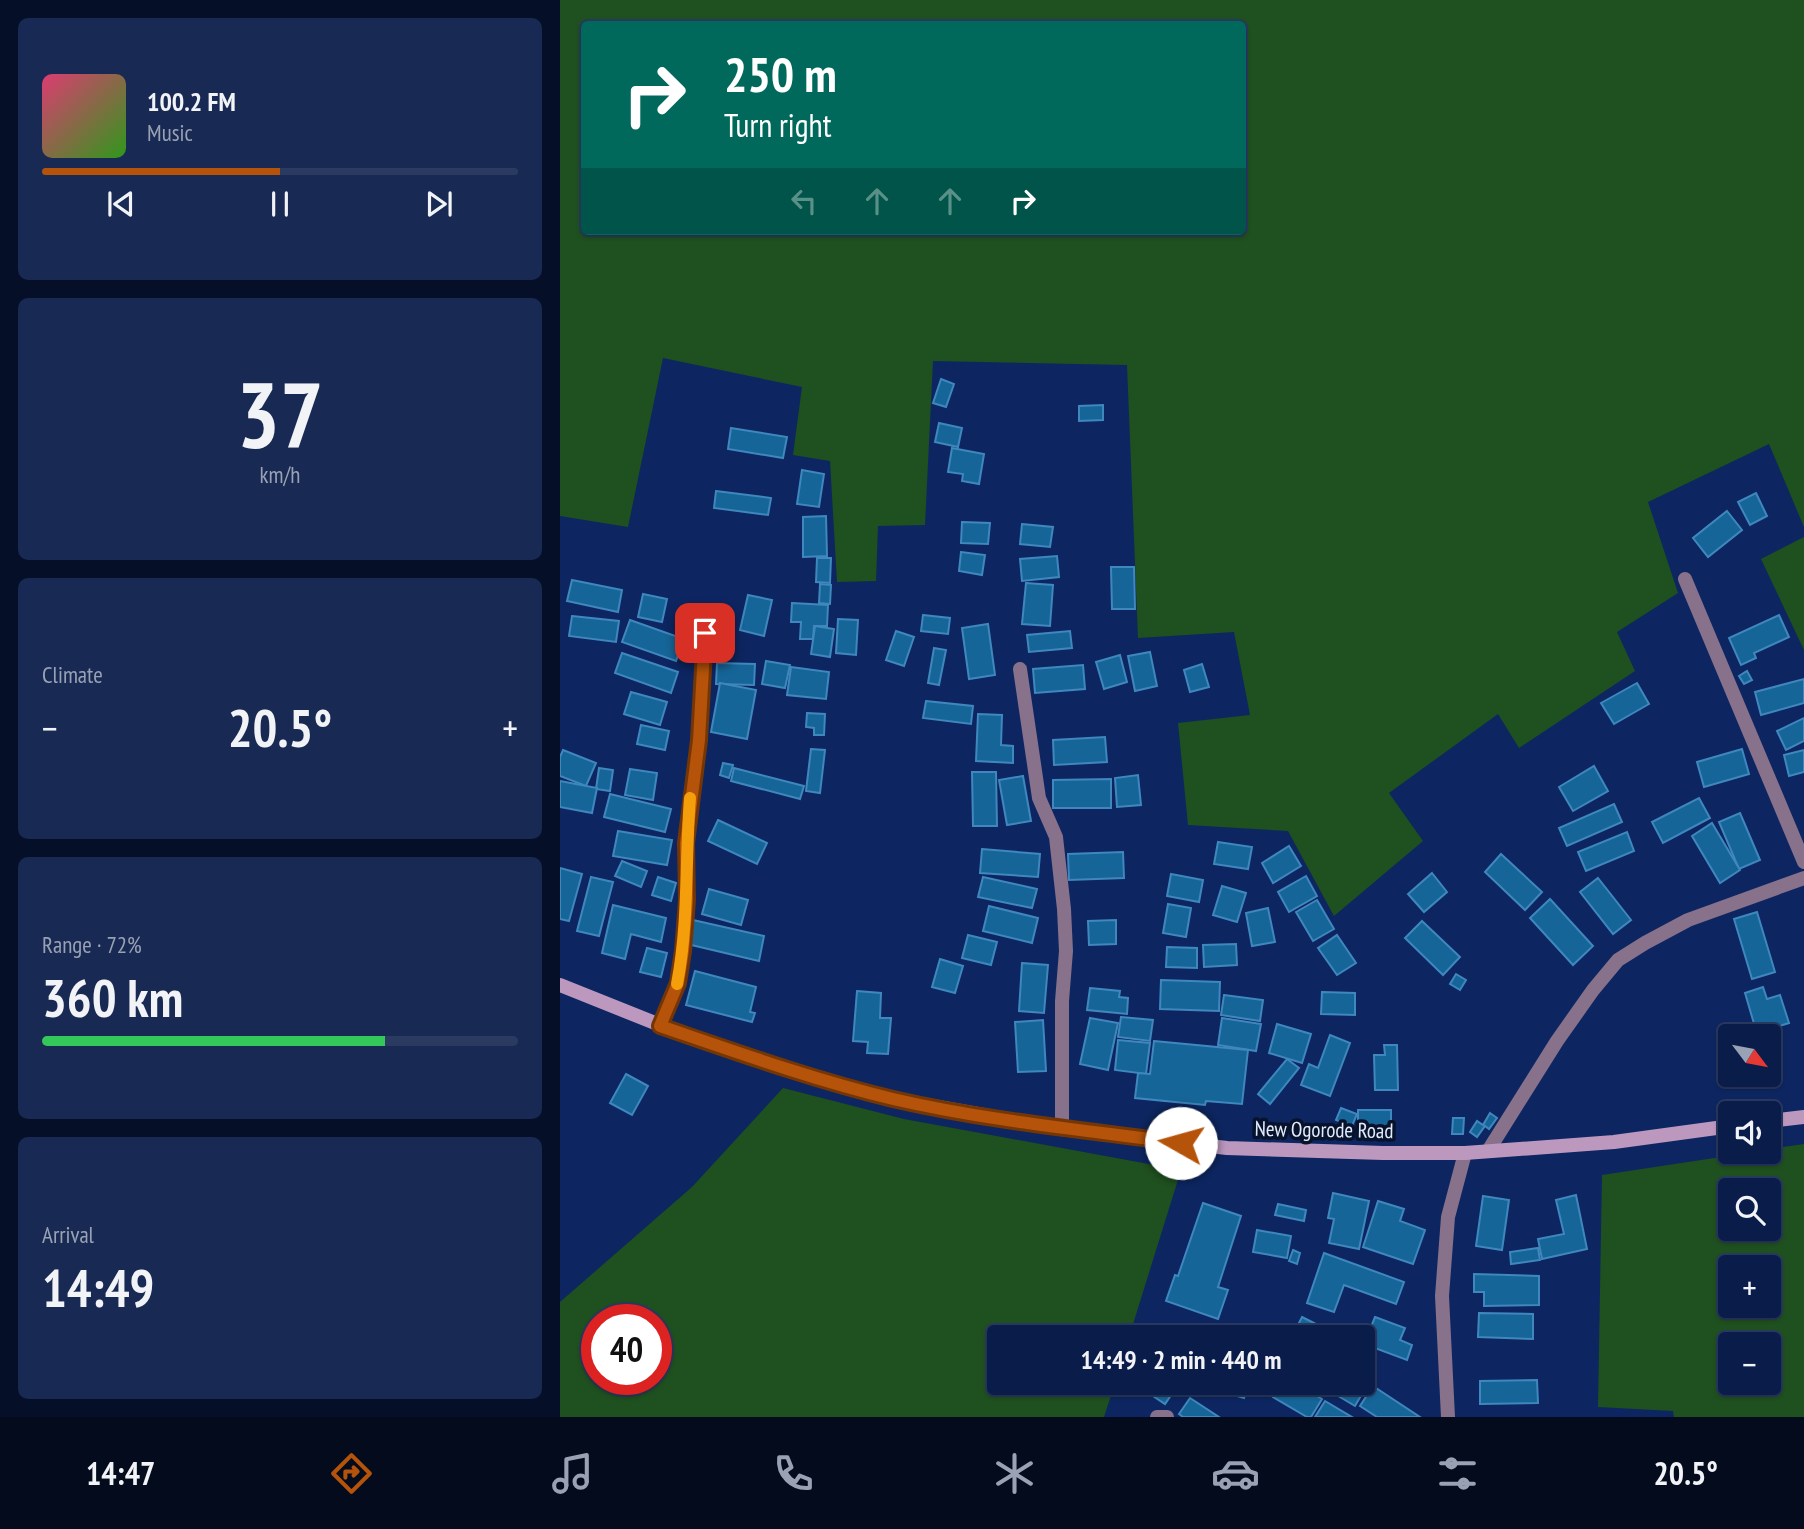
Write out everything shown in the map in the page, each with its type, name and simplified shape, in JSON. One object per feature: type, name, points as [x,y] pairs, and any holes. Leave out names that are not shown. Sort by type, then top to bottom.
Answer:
[{"type":"street","points":[[1685,579],[1804,862]]},
{"type":"street","points":[[660,1026],[678,983],[683,951],[687,900],[686,843],[699,740],[705,633]]},
{"type":"street","points":[[1020,669],[1039,798],[1056,837],[1064,909],[1066,951],[1062,1001],[1062,1129]]},
{"type":"street","points":[[1488,1151],[1592,989],[1618,960],[1689,920],[1804,878]]},
{"type":"street","name":"New Ogorode Road","points":[[560,985],[660,1026],[762,1061],[893,1099],[1062,1129],[1227,1148],[1465,1153],[1615,1142],[1718,1128]]},
{"type":"street","points":[[1781,1120],[1804,1117]]},
{"type":"street","points":[[1448,1417],[1442,1296],[1448,1217],[1465,1153]]},
{"type":"street","points":[[1157,1417],[1167,1417]]},
{"type":"green space","points":[[560,0],[1804,0],[1804,527],[1769,444],[1648,502],[1678,593],[1617,632],[1635,671],[1519,748],[1498,714],[1389,793],[1423,841],[1334,916],[1288,831],[1188,825],[1178,723],[1250,715],[1234,632],[1138,638],[1127,365],[933,361],[925,525],[878,526],[876,581],[837,582],[830,461],[793,455],[802,387],[663,358],[628,527],[560,516]]},
{"type":"green space","points":[[1804,537],[1804,650],[1761,559]]},
{"type":"green space","points":[[783,1088],[904,1119],[1181,1170],[1133,1325],[987,1325],[987,1395],[1111,1395],[1104,1417],[560,1417],[560,1302],[692,1187]]},
{"type":"green space","points":[[1804,1144],[1804,1417],[1674,1417],[1673,1411],[1598,1407],[1602,1175],[1718,1157],[1718,1164],[1781,1164],[1781,1147]]},
{"type":"building","points":[[941,379],[954,384],[946,407],[933,403]]},
{"type":"building","points":[[1103,405],[1103,420],[1079,421],[1079,406]]},
{"type":"building","points":[[939,423],[962,428],[958,447],[935,442]]},
{"type":"building","points":[[731,428],[787,437],[783,458],[728,449]]},
{"type":"building","points":[[952,448],[984,454],[979,484],[962,481],[963,474],[948,472]]},
{"type":"building","points":[[802,470],[824,474],[819,507],[797,504]]},
{"type":"building","points":[[716,491],[771,498],[768,515],[714,508]]},
{"type":"building","points":[[1756,493],[1767,516],[1750,525],[1738,502]]},
{"type":"building","points":[[1727,511],[1742,530],[1708,557],[1693,538]]},
{"type":"building","points":[[826,516],[827,556],[803,557],[803,517]]},
{"type":"building","points":[[962,522],[990,523],[988,544],[961,543]]},
{"type":"building","points":[[1022,524],[1053,527],[1050,547],[1020,544]]},
{"type":"building","points":[[961,552],[985,555],[982,575],[959,571]]},
{"type":"building","points":[[1057,556],[1059,577],[1022,581],[1020,559]]},
{"type":"building","points":[[817,558],[831,558],[830,583],[816,582]]},
{"type":"building","points":[[1111,567],[1134,567],[1135,609],[1112,609]]},
{"type":"building","points":[[572,580],[622,590],[618,612],[567,601]]},
{"type":"building","points":[[1026,583],[1053,585],[1050,626],[1022,624]]},
{"type":"building","points":[[820,584],[831,585],[830,604],[819,603]]},
{"type":"building","points":[[643,594],[667,599],[662,622],[638,617]]},
{"type":"building","points":[[748,595],[772,600],[764,636],[740,630]]},
{"type":"building","points":[[792,603],[828,605],[827,626],[814,626],[813,639],[800,639],[801,622],[791,622]]},
{"type":"building","points":[[923,615],[950,618],[948,634],[921,631]]},
{"type":"building","points":[[1779,615],[1789,637],[1754,653],[1756,658],[1741,665],[1729,638]]},
{"type":"building","points":[[572,616],[619,621],[616,642],[569,636]]},
{"type":"building","points":[[838,619],[858,620],[856,655],[836,653]]},
{"type":"building","points":[[630,620],[684,639],[676,661],[622,642]]},
{"type":"building","points":[[988,624],[995,675],[969,679],[962,628]]},
{"type":"building","points":[[815,626],[834,629],[830,657],[811,654]]},
{"type":"building","points":[[896,631],[914,637],[904,666],[886,660]]},
{"type":"building","points":[[1070,631],[1072,648],[1029,652],[1027,635]]},
{"type":"building","points":[[934,648],[946,650],[939,685],[928,683]]},
{"type":"building","points":[[1150,652],[1157,686],[1135,691],[1128,656]]},
{"type":"building","points":[[622,653],[678,672],[671,693],[615,673]]},
{"type":"building","points":[[1120,655],[1127,682],[1104,689],[1096,662]]},
{"type":"building","points":[[766,661],[790,665],[785,688],[762,684]]},
{"type":"building","points":[[717,663],[755,664],[754,685],[716,684]]},
{"type":"building","points":[[1202,664],[1209,687],[1190,692],[1184,670]]},
{"type":"building","points":[[1083,665],[1085,689],[1035,693],[1033,669]]},
{"type":"building","points":[[791,667],[829,672],[826,699],[787,695]]},
{"type":"building","points":[[1747,671],[1752,680],[1744,684],[1739,676]]},
{"type":"building","points":[[1804,679],[1804,703],[1761,715],[1755,692]]},
{"type":"building","points":[[720,683],[756,690],[747,739],[711,732]]},
{"type":"building","points":[[1637,683],[1649,704],[1614,724],[1601,703]]},
{"type":"building","points":[[631,692],[667,702],[660,725],[624,714]]},
{"type":"building","points":[[926,701],[973,706],[971,724],[923,718]]},
{"type":"building","points":[[807,713],[825,714],[824,735],[814,735],[814,728],[806,727]]},
{"type":"building","points":[[978,714],[1002,715],[1001,745],[1013,746],[1013,763],[976,761]]},
{"type":"building","points":[[1804,718],[1804,741],[1786,750],[1777,731]]},
{"type":"building","points":[[641,725],[669,731],[665,750],[637,744]]},
{"type":"building","points":[[1105,737],[1107,762],[1054,765],[1053,740]]},
{"type":"building","points":[[811,749],[825,750],[820,793],[806,791]]},
{"type":"building","points":[[1742,749],[1749,774],[1704,787],[1697,762]]},
{"type":"building","points":[[563,750],[596,763],[586,786],[560,776],[560,757]]},
{"type":"building","points":[[1804,750],[1804,772],[1789,776],[1784,755]]},
{"type":"building","points":[[723,763],[733,765],[729,778],[720,775]]},
{"type":"building","points":[[1594,766],[1608,791],[1573,811],[1559,787]]},
{"type":"building","points":[[599,768],[613,770],[610,791],[596,789]]},
{"type":"building","points":[[734,768],[804,786],[800,799],[731,781]]},
{"type":"building","points":[[630,769],[657,773],[653,800],[625,795]]},
{"type":"building","points":[[972,772],[996,772],[997,826],[973,826]]},
{"type":"building","points":[[1138,775],[1141,805],[1117,807],[1115,778]]},
{"type":"building","points":[[1023,776],[1031,821],[1007,825],[999,780]]},
{"type":"building","points":[[1111,779],[1111,808],[1053,808],[1053,780]]},
{"type":"building","points":[[560,781],[597,788],[592,813],[560,807]]},
{"type":"building","points":[[610,794],[671,809],[665,832],[604,817]]},
{"type":"building","points":[[1699,798],[1710,818],[1663,843],[1652,822]]},
{"type":"building","points":[[1614,804],[1622,822],[1567,846],[1559,828]]},
{"type":"building","points":[[1740,813],[1760,860],[1739,869],[1719,822]]},
{"type":"building","points":[[718,820],[767,843],[757,864],[708,841]]},
{"type":"building","points":[[1712,823],[1740,870],[1720,883],[1692,836]]},
{"type":"building","points":[[618,831],[672,840],[667,865],[613,856]]},
{"type":"building","points":[[1627,832],[1634,851],[1586,871],[1578,852]]},
{"type":"building","points":[[1218,842],[1252,847],[1248,869],[1214,864]]},
{"type":"building","points":[[1289,846],[1301,866],[1273,883],[1262,863]]},
{"type":"building","points":[[982,849],[1040,854],[1038,877],[980,873]]},
{"type":"building","points":[[1123,852],[1124,878],[1069,880],[1068,854]]},
{"type":"building","points":[[1501,854],[1542,892],[1525,910],[1485,872]]},
{"type":"building","points":[[622,861],[647,871],[641,887],[615,876]]},
{"type":"building","points":[[560,868],[582,874],[569,921],[560,919]]},
{"type":"building","points":[[1432,873],[1447,892],[1424,912],[1408,894]]},
{"type":"building","points":[[1171,874],[1203,880],[1199,902],[1167,896]]},
{"type":"building","points":[[1306,876],[1317,896],[1289,912],[1278,892]]},
{"type":"building","points":[[591,877],[613,882],[599,936],[577,931]]},
{"type":"building","points":[[658,877],[676,883],[671,901],[652,895]]},
{"type":"building","points":[[983,877],[1037,889],[1032,908],[978,897]]},
{"type":"building","points":[[1598,878],[1631,920],[1613,934],[1580,892]]},
{"type":"building","points":[[1222,886],[1246,893],[1237,922],[1213,915]]},
{"type":"building","points":[[709,889],[748,900],[741,925],[702,914]]},
{"type":"building","points":[[1550,899],[1593,946],[1573,965],[1530,918]]},
{"type":"building","points":[[1317,900],[1334,929],[1313,941],[1296,912]]},
{"type":"building","points":[[1168,904],[1191,908],[1186,937],[1163,933]]},
{"type":"building","points":[[613,905],[666,918],[661,942],[631,934],[625,959],[602,953]]},
{"type":"building","points":[[989,906],[1038,918],[1032,943],[983,931]]},
{"type":"building","points":[[1268,908],[1275,942],[1252,946],[1246,913]]},
{"type":"building","points":[[1757,912],[1775,972],[1752,979],[1734,919]]},
{"type":"building","points":[[693,920],[764,936],[759,961],[687,944]]},
{"type":"building","points":[[1116,920],[1116,944],[1089,945],[1088,921]]},
{"type":"building","points":[[1422,921],[1460,957],[1443,975],[1405,938]]},
{"type":"building","points":[[968,935],[997,942],[991,965],[962,958]]},
{"type":"building","points":[[1337,935],[1356,963],[1337,975],[1318,948]]},
{"type":"building","points":[[1236,944],[1237,965],[1204,967],[1203,945]]},
{"type":"building","points":[[1167,947],[1197,948],[1197,968],[1166,967]]},
{"type":"building","points":[[647,948],[667,953],[661,977],[640,972]]},
{"type":"building","points":[[940,959],[963,966],[955,993],[932,987]]},
{"type":"building","points":[[1022,963],[1048,965],[1044,1013],[1019,1011]]},
{"type":"building","points":[[695,971],[756,987],[750,1012],[755,1013],[752,1022],[686,1005]]},
{"type":"building","points":[[1456,974],[1466,980],[1460,990],[1450,984]]},
{"type":"building","points":[[1161,980],[1220,982],[1219,1011],[1160,1009]]},
{"type":"building","points":[[1763,987],[1767,999],[1780,995],[1789,1023],[1754,1024],[1745,993]]},
{"type":"building","points":[[1090,988],[1120,991],[1119,997],[1128,998],[1127,1014],[1087,1010]]},
{"type":"building","points":[[857,991],[881,993],[880,1018],[891,1018],[888,1054],[867,1053],[868,1042],[853,1041]]},
{"type":"building","points":[[1322,992],[1355,993],[1355,1015],[1321,1014]]},
{"type":"building","points":[[1224,995],[1263,1000],[1260,1021],[1221,1015]]},
{"type":"building","points":[[1121,1017],[1153,1020],[1150,1041],[1118,1037]]},
{"type":"building","points":[[1090,1018],[1118,1023],[1108,1070],[1080,1064]]},
{"type":"building","points":[[1222,1018],[1261,1024],[1256,1051],[1218,1045]]},
{"type":"building","points":[[1043,1020],[1046,1071],[1018,1072],[1015,1022]]},
{"type":"building","points":[[1277,1024],[1311,1034],[1302,1063],[1269,1053]]},
{"type":"building","points":[[1330,1035],[1350,1043],[1330,1096],[1301,1085],[1309,1064],[1318,1068]]},
{"type":"building","points":[[1118,1040],[1150,1043],[1146,1074],[1115,1070]]},
{"type":"building","points":[[1154,1041],[1248,1050],[1242,1104],[1206,1101],[1205,1105],[1135,1098],[1138,1073],[1150,1074]]},
{"type":"building","points":[[1384,1045],[1397,1045],[1398,1090],[1375,1090],[1374,1055],[1385,1055]]},
{"type":"building","points":[[1287,1059],[1299,1068],[1270,1104],[1258,1094]]},
{"type":"building","points":[[626,1074],[648,1086],[632,1115],[610,1103]]},
{"type":"building","points":[[1341,1108],[1357,1114],[1352,1126],[1336,1120]]},
{"type":"building","points":[[1358,1110],[1391,1110],[1391,1133],[1358,1133]]},
{"type":"building","points":[[1490,1113],[1497,1118],[1489,1129],[1485,1126],[1477,1137],[1470,1132],[1477,1121],[1483,1125]]},
{"type":"building","points":[[1453,1118],[1464,1118],[1463,1134],[1452,1134]]},
{"type":"building","points":[[1333,1193],[1369,1201],[1359,1249],[1329,1243],[1334,1219],[1328,1218]]},
{"type":"building","points":[[1576,1195],[1587,1249],[1542,1259],[1538,1239],[1564,1234],[1556,1200]]},
{"type":"building","points":[[1483,1196],[1509,1200],[1502,1250],[1476,1246]]},
{"type":"building","points":[[1378,1201],[1404,1209],[1400,1221],[1425,1230],[1413,1264],[1363,1247]]},
{"type":"building","points":[[1203,1203],[1241,1216],[1218,1287],[1228,1290],[1218,1319],[1166,1301],[1175,1275],[1178,1276]]},
{"type":"building","points":[[1278,1204],[1306,1210],[1304,1221],[1275,1215]]},
{"type":"building","points":[[1257,1230],[1291,1236],[1287,1258],[1253,1252]]},
{"type":"building","points":[[1538,1248],[1540,1260],[1511,1264],[1510,1252]]},
{"type":"building","points":[[1293,1250],[1300,1253],[1297,1264],[1289,1261]]},
{"type":"building","points":[[1324,1253],[1404,1282],[1396,1304],[1344,1285],[1334,1312],[1307,1303]]},
{"type":"building","points":[[1474,1274],[1539,1276],[1539,1305],[1484,1306],[1484,1292],[1474,1292]]},
{"type":"building","points":[[1479,1313],[1533,1314],[1533,1339],[1478,1337]]},
{"type":"building","points":[[1302,1317],[1318,1325],[1298,1325]]},
{"type":"building","points":[[1375,1317],[1405,1328],[1400,1340],[1412,1345],[1407,1360],[1375,1348],[1375,1325],[1372,1325]]},
{"type":"building","points":[[1537,1380],[1538,1403],[1480,1404],[1480,1381]]},
{"type":"building","points":[[1375,1387],[1420,1417],[1377,1417],[1360,1406],[1367,1395],[1375,1395]]},
{"type":"building","points":[[1152,1395],[1171,1395],[1165,1404]]},
{"type":"building","points":[[1315,1395],[1322,1399],[1311,1417],[1307,1417],[1273,1397]]},
{"type":"building","points":[[1336,1395],[1361,1395],[1355,1406]]},
{"type":"building","points":[[1190,1398],[1219,1417],[1183,1417],[1179,1414]]},
{"type":"building","points":[[1325,1401],[1352,1417],[1315,1417]]},
{"type":"slow traffic","points":[[677,984],[687,900],[686,843],[690,798]]},
{"type":"route","points":[[705,633],[699,740],[686,843],[687,900],[683,951],[678,983],[660,1026],[762,1061],[893,1099],[1062,1129],[1181,1143]]}]
